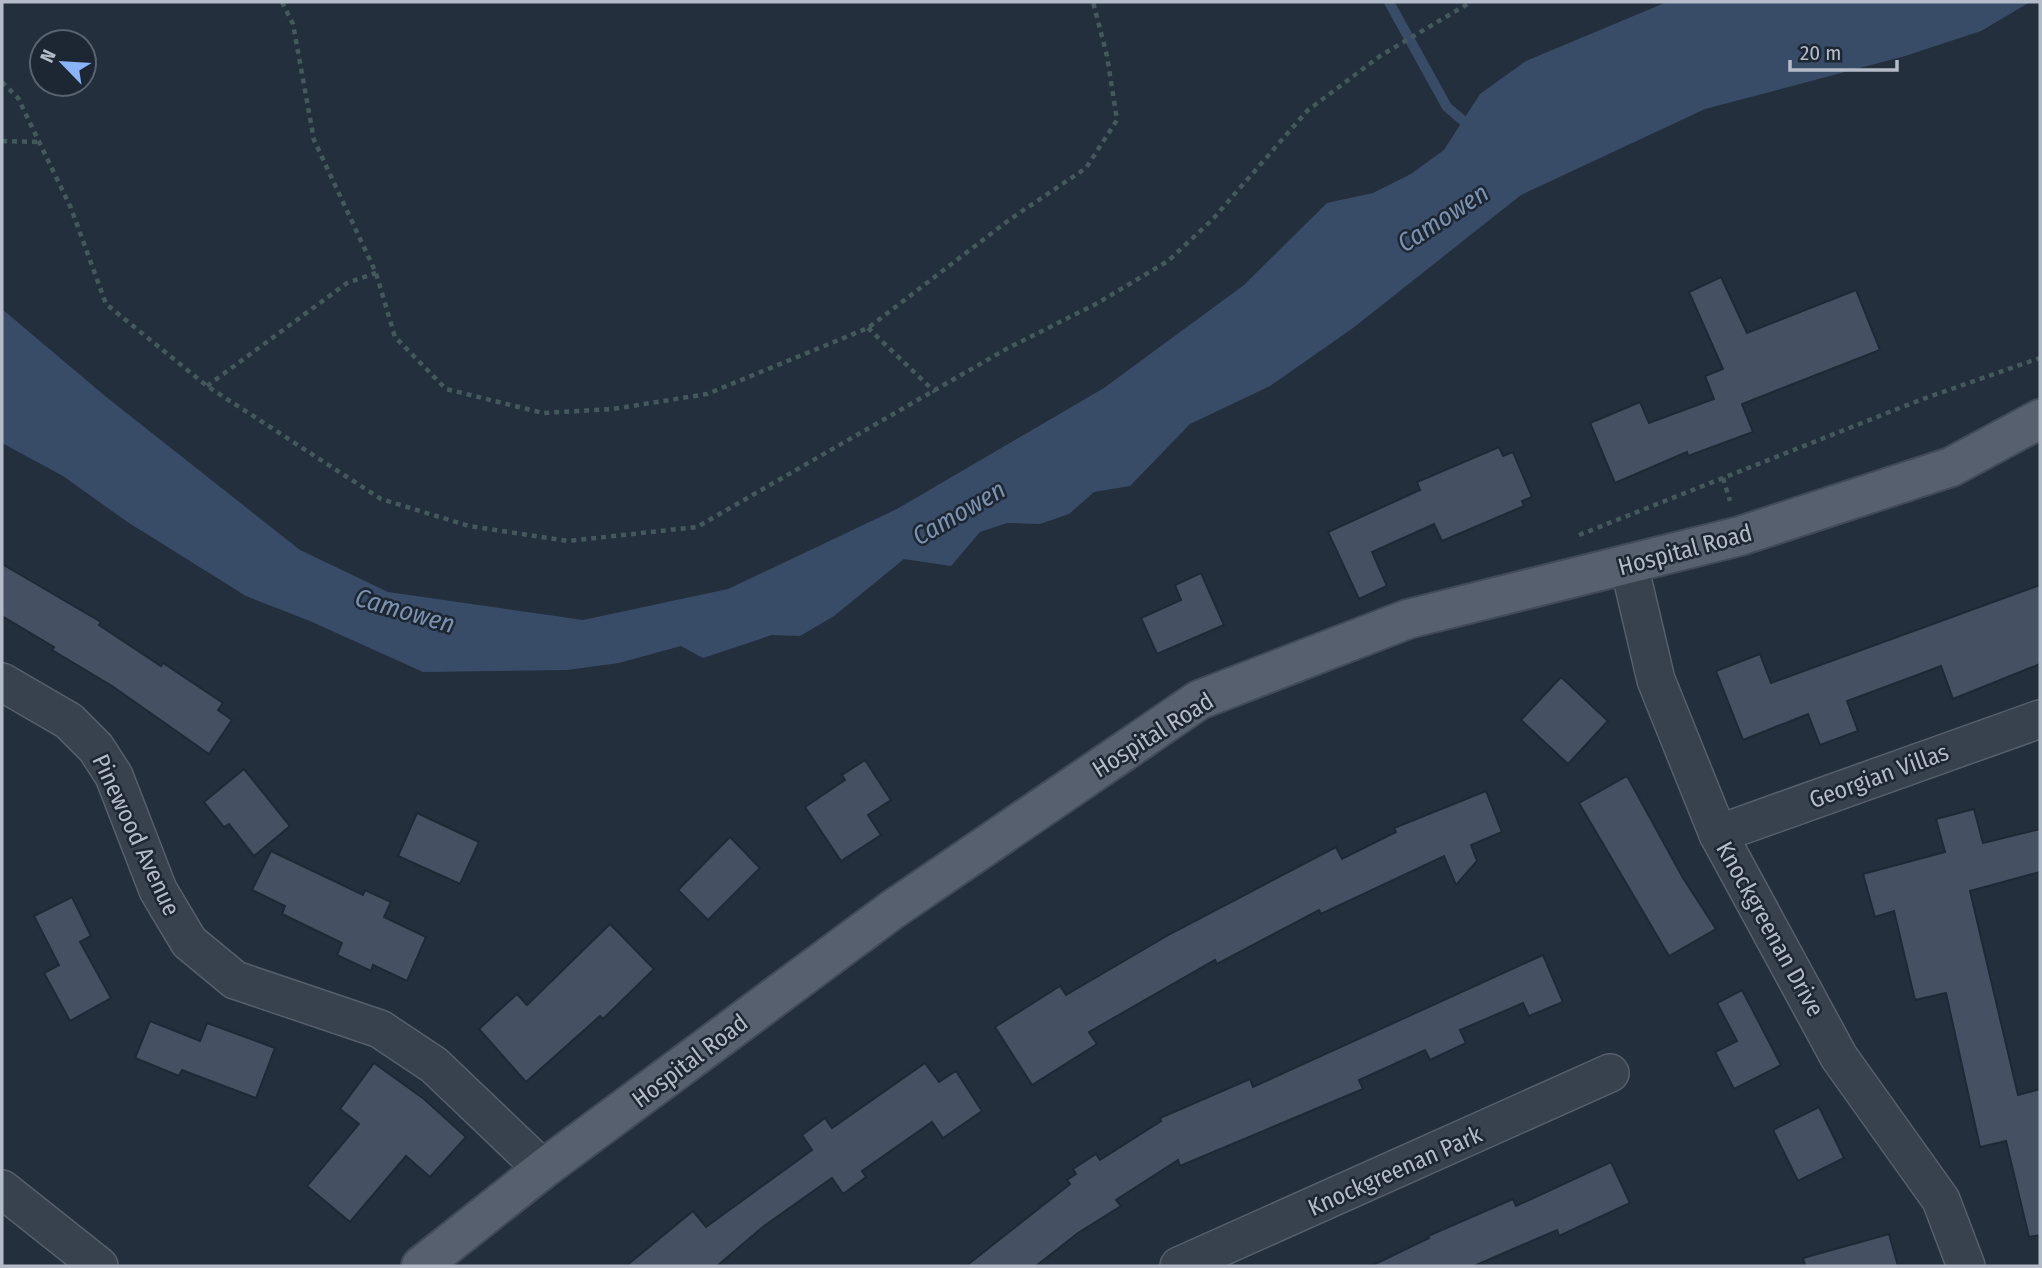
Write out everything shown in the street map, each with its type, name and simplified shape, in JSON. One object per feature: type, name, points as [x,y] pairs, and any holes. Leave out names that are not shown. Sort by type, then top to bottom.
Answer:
[{"type":"main road","name":"Hospital Road","points":[[421,1266],[543,1169],[903,902],[1199,700],[1408,619],[1740,536],[1951,467],[2040,419]]},
{"type":"street","name":"Knockgreenan Drive","points":[[1629,565],[1657,680],[1718,834],[1839,1057],[1941,1200],[1966,1266]]},
{"type":"street","name":"Pinewood Avenue","points":[[2,682],[69,721],[96,748],[114,776],[158,890],[189,942],[235,980],[380,1029],[434,1065],[543,1169]]},
{"type":"street","name":"Georgian Villas","points":[[1718,834],[2040,719]]},
{"type":"street","name":"Knockgreenan Park","points":[[1179,1266],[1610,1073]]},
{"type":"street","points":[[2,1189],[87,1263]]},
{"type":"path","points":[[282,2],[293,24],[314,140],[376,273],[395,337],[446,389],[543,413],[613,410],[707,394],[868,328],[1009,220],[1086,168],[1116,120],[1107,56],[1093,2]]},
{"type":"path","points":[[2,82],[18,98],[71,208],[107,304],[207,386],[381,499],[468,526],[568,541],[697,527],[821,453],[935,392],[1008,348],[1096,304],[1168,261],[1212,220],[1307,111],[1380,56],[1471,2]]},
{"type":"path","points":[[2,141],[38,142]]},
{"type":"path","points":[[207,386],[347,283],[376,273]]},
{"type":"path","points":[[868,328],[935,392]]},
{"type":"path","points":[[1575,536],[1920,400],[2040,358]]},
{"type":"water","name":"Camowen","points":[[1667,2],[2030,2],[1981,31],[1905,56],[1705,109],[1521,195],[1353,328],[1270,386],[1190,424],[1130,486],[1094,492],[1069,514],[1040,524],[1007,523],[980,532],[951,566],[904,559],[834,616],[800,636],[772,635],[703,658],[681,646],[619,663],[567,670],[423,672],[310,621],[246,596],[126,521],[63,476],[2,443],[2,309],[105,396],[300,550],[388,592],[583,620],[728,589],[897,509],[1104,388],[1244,285],[1327,203],[1373,193],[1411,174],[1444,150],[1480,94],[1526,61]]},
{"type":"building","points":[[1721,277],[1747,333],[1856,290],[1880,350],[1742,404],[1753,432],[1688,456],[1687,452],[1615,483],[1590,423],[1640,402],[1649,423],[1714,399],[1705,376],[1723,369],[1689,292]]},
{"type":"building","points":[[1499,447],[1503,456],[1513,452],[1532,497],[1522,501],[1524,506],[1442,541],[1434,524],[1372,552],[1387,586],[1359,599],[1328,532],[1420,490],[1417,482]]},
{"type":"building","points":[[2,564],[101,622],[99,625],[223,703],[218,710],[232,720],[209,754],[112,686],[52,650],[54,647],[2,616]]},
{"type":"building","points":[[1201,573],[1224,625],[1157,654],[1141,618],[1181,600],[1175,585]]},
{"type":"building","points":[[2040,585],[2040,664],[1953,699],[1941,666],[1847,701],[1858,731],[1820,745],[1808,714],[1743,740],[1716,671],[1760,654],[1771,683]]},
{"type":"building","points":[[1561,677],[1608,721],[1568,764],[1521,720]]},
{"type":"building","points":[[865,760],[891,800],[868,815],[881,835],[841,861],[805,807],[845,780],[842,775]]},
{"type":"building","points":[[244,769],[290,826],[254,856],[229,824],[224,827],[204,802]]},
{"type":"building","points":[[1627,776],[1683,878],[1716,929],[1669,956],[1579,803]]},
{"type":"building","points":[[1486,791],[1502,832],[1471,845],[1477,861],[1456,885],[1444,856],[1321,914],[1319,910],[1217,964],[1215,960],[1089,1032],[1097,1044],[1032,1085],[995,1027],[1060,986],[1066,995],[1170,934],[1336,847],[1342,859],[1396,832],[1394,828]]},
{"type":"building","points":[[1974,809],[1983,843],[2040,829],[2040,872],[1970,891],[2018,1095],[2040,1089],[2040,1235],[2029,1237],[2006,1141],[1980,1147],[1946,993],[1915,1000],[1894,911],[1875,917],[1863,874],[1945,852],[1936,819]]},
{"type":"building","points":[[417,813],[479,842],[460,884],[398,856]]},
{"type":"building","points":[[730,837],[760,868],[708,920],[678,890]]},
{"type":"building","points":[[271,851],[363,895],[365,890],[391,902],[384,917],[426,937],[407,981],[373,965],[371,971],[337,955],[342,943],[282,914],[285,906],[252,890]]},
{"type":"building","points":[[72,897],[91,936],[80,942],[111,998],[70,1021],[44,973],[59,965],[34,916]]},
{"type":"building","points":[[610,924],[654,969],[603,1019],[600,1016],[526,1082],[479,1029],[517,994],[527,1005]]},
{"type":"building","points":[[1543,955],[1563,1002],[1529,1016],[1523,1003],[1460,1030],[1466,1043],[1430,1060],[1425,1050],[1359,1080],[1363,1089],[1180,1166],[1178,1160],[1116,1200],[1121,1206],[1078,1233],[1036,1266],[966,1266],[1070,1184],[1067,1180],[1076,1174],[1073,1169],[1096,1154],[1100,1160],[1161,1121],[1160,1118],[1250,1079],[1253,1087]]},
{"type":"building","points":[[1742,990],[1781,1065],[1734,1089],[1715,1052],[1737,1041],[1717,1003]]},
{"type":"building","points":[[150,1021],[200,1041],[207,1023],[275,1048],[256,1098],[182,1070],[179,1076],[135,1058]]},
{"type":"building","points":[[374,1063],[424,1099],[466,1137],[430,1177],[406,1156],[350,1222],[307,1186],[359,1124],[340,1109]]},
{"type":"building","points":[[925,1063],[939,1082],[956,1071],[982,1111],[943,1138],[932,1122],[862,1171],[866,1177],[843,1194],[832,1178],[764,1226],[717,1266],[626,1266],[693,1211],[706,1227],[812,1150],[802,1135],[825,1118],[832,1128]]},
{"type":"building","points":[[1819,1107],[1844,1158],[1798,1181],[1773,1130]]},
{"type":"building","points":[[1611,1162],[1630,1203],[1559,1236],[1557,1230],[1474,1266],[1371,1266],[1429,1238],[1428,1236],[1513,1199],[1516,1206]]},
{"type":"building","points":[[1889,1234],[1898,1266],[1805,1266],[1803,1258]]},
{"type":"waterway","points":[[1389,2],[1447,107],[1473,129]]}]
